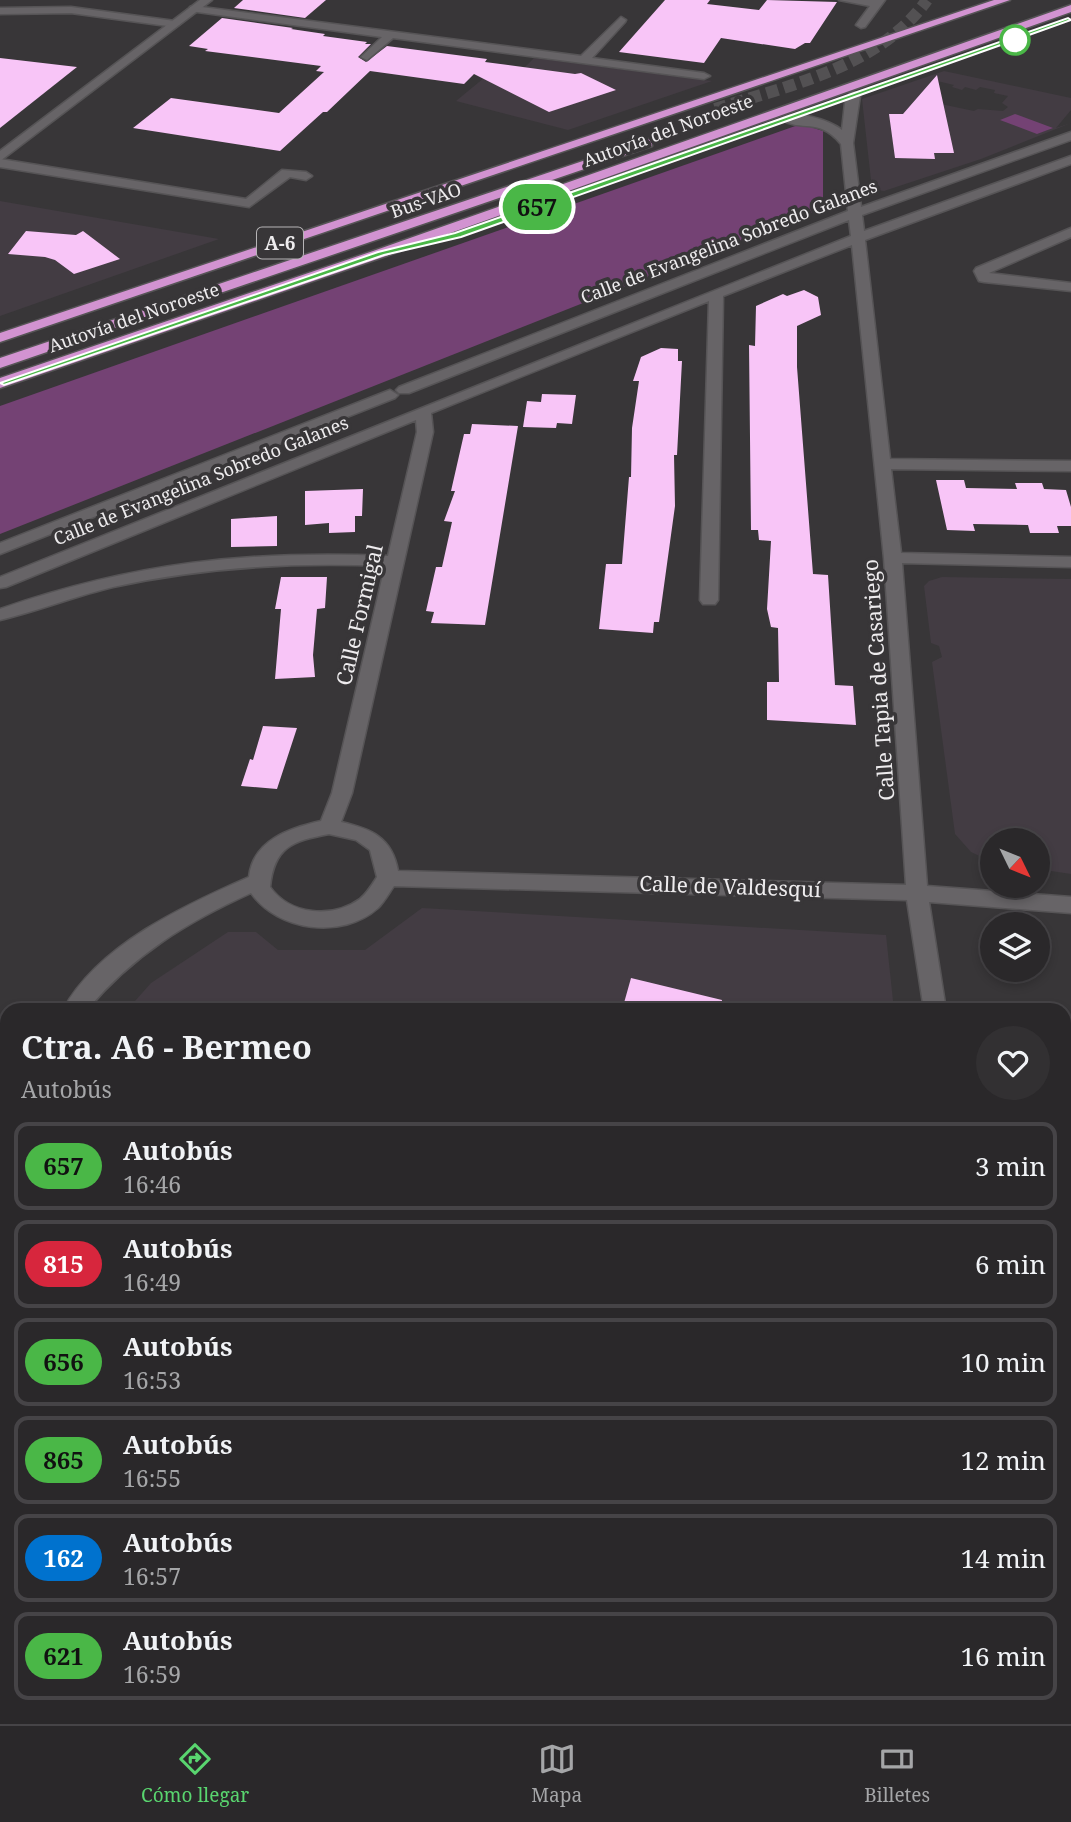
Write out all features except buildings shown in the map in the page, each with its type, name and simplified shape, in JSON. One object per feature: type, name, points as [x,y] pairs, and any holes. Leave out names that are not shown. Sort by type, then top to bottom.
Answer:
[{"type":"highway","name":"Autovía del Noroeste","points":[[0,338],[1005,0]]},
{"type":"highway","name":"Bus-VAO","points":[[0,363],[1060,0]]},
{"type":"highway","name":"Autovía del Noroeste","points":[[0,383],[381,253],[1071,8]]},
{"type":"highway","points":[[381,253],[458,235],[1071,20]]},
{"type":"highway","points":[[0,354],[715,109]]},
{"type":"highway","points":[[0,327],[332,215],[560,149]]},
{"type":"street","points":[[3,11],[19,0]]},
{"type":"street","points":[[3,152],[207,0]]},
{"type":"street","points":[[844,0],[878,2]]},
{"type":"street","points":[[861,25],[878,2]]},
{"type":"street","points":[[194,9],[704,76]]},
{"type":"street","points":[[3,11],[71,10],[175,24]]},
{"type":"street","points":[[584,60],[621,20]]},
{"type":"street","points":[[367,57],[390,35]]},
{"type":"street","name":"Calle Tapia de Casariego","points":[[855,96],[851,103],[847,144],[893,558],[917,893],[934,1003]]},
{"type":"street","points":[[787,119],[829,126],[836,130],[847,144]]},
{"type":"street","name":"Calle de Evangelina Sobredo Galanes","points":[[0,549],[854,214],[1071,136]]},
{"type":"street","name":"Calle de Evangelina Sobredo Galanes","points":[[0,583],[716,294],[1071,160]]},
{"type":"street","points":[[0,163],[249,204],[287,173],[306,176]]},
{"type":"street","points":[[1071,232],[981,271],[984,278],[1004,282],[1071,287]]},
{"type":"street","points":[[709,600],[716,294]]},
{"type":"street","points":[[418,390],[429,395],[433,402],[422,411],[401,414],[389,410],[385,402],[397,392],[418,390]]},
{"type":"street","name":"Calle Formigal","points":[[329,827],[342,793],[425,432],[422,411]]},
{"type":"street","points":[[882,464],[1071,466]]},
{"type":"street","points":[[0,615],[116,582],[206,566],[303,558],[395,561]]},
{"type":"street","points":[[893,558],[1071,562]]},
{"type":"street","points":[[329,827],[367,835],[386,854],[388,878],[370,903],[351,914],[323,921],[295,915],[272,905],[259,888],[261,866],[276,847],[290,835],[329,827]]},
{"type":"street","name":"Calle de Valdesquí","points":[[388,878],[917,893],[1071,905]]},
{"type":"street","points":[[79,1003],[99,978],[140,941],[186,913],[260,881]]},
{"type":"shaded area","points":[[534,58],[712,81],[568,130],[456,101],[501,64],[524,68]]},
{"type":"shaded area","points":[[944,71],[1071,98],[1071,110],[1056,128],[1071,123],[981,159],[884,191],[872,189],[862,99]],"holes":[[[933,80],[954,85],[952,87],[962,90],[965,87],[995,90],[994,93],[1008,96],[1002,103],[1008,107],[1003,111],[974,111],[917,99]],[[889,114],[925,115],[895,158]]]},
{"type":"shaded area","points":[[1015,114],[1053,128],[1037,134],[1000,120]]},
{"type":"shaded area","points":[[801,124],[823,131],[823,208],[0,534],[0,406]]},
{"type":"shaded area","points":[[0,201],[219,239],[0,316]]},
{"type":"shaded area","points":[[942,577],[1071,579],[1071,874],[1050,871],[1050,828],[980,828],[980,856],[971,852],[955,834],[932,662],[942,657],[939,646],[931,643],[924,586],[929,581]]},
{"type":"shaded area","points":[[422,908],[886,935],[893,1003],[133,1003],[151,983],[228,932],[256,932],[278,950],[365,950]]},
{"type":"tunnel","points":[[715,109],[802,82],[859,58],[907,23],[927,0]]},
{"type":"bus line","name":"657","points":[[0,383],[381,253],[458,235],[1071,20]]}]
